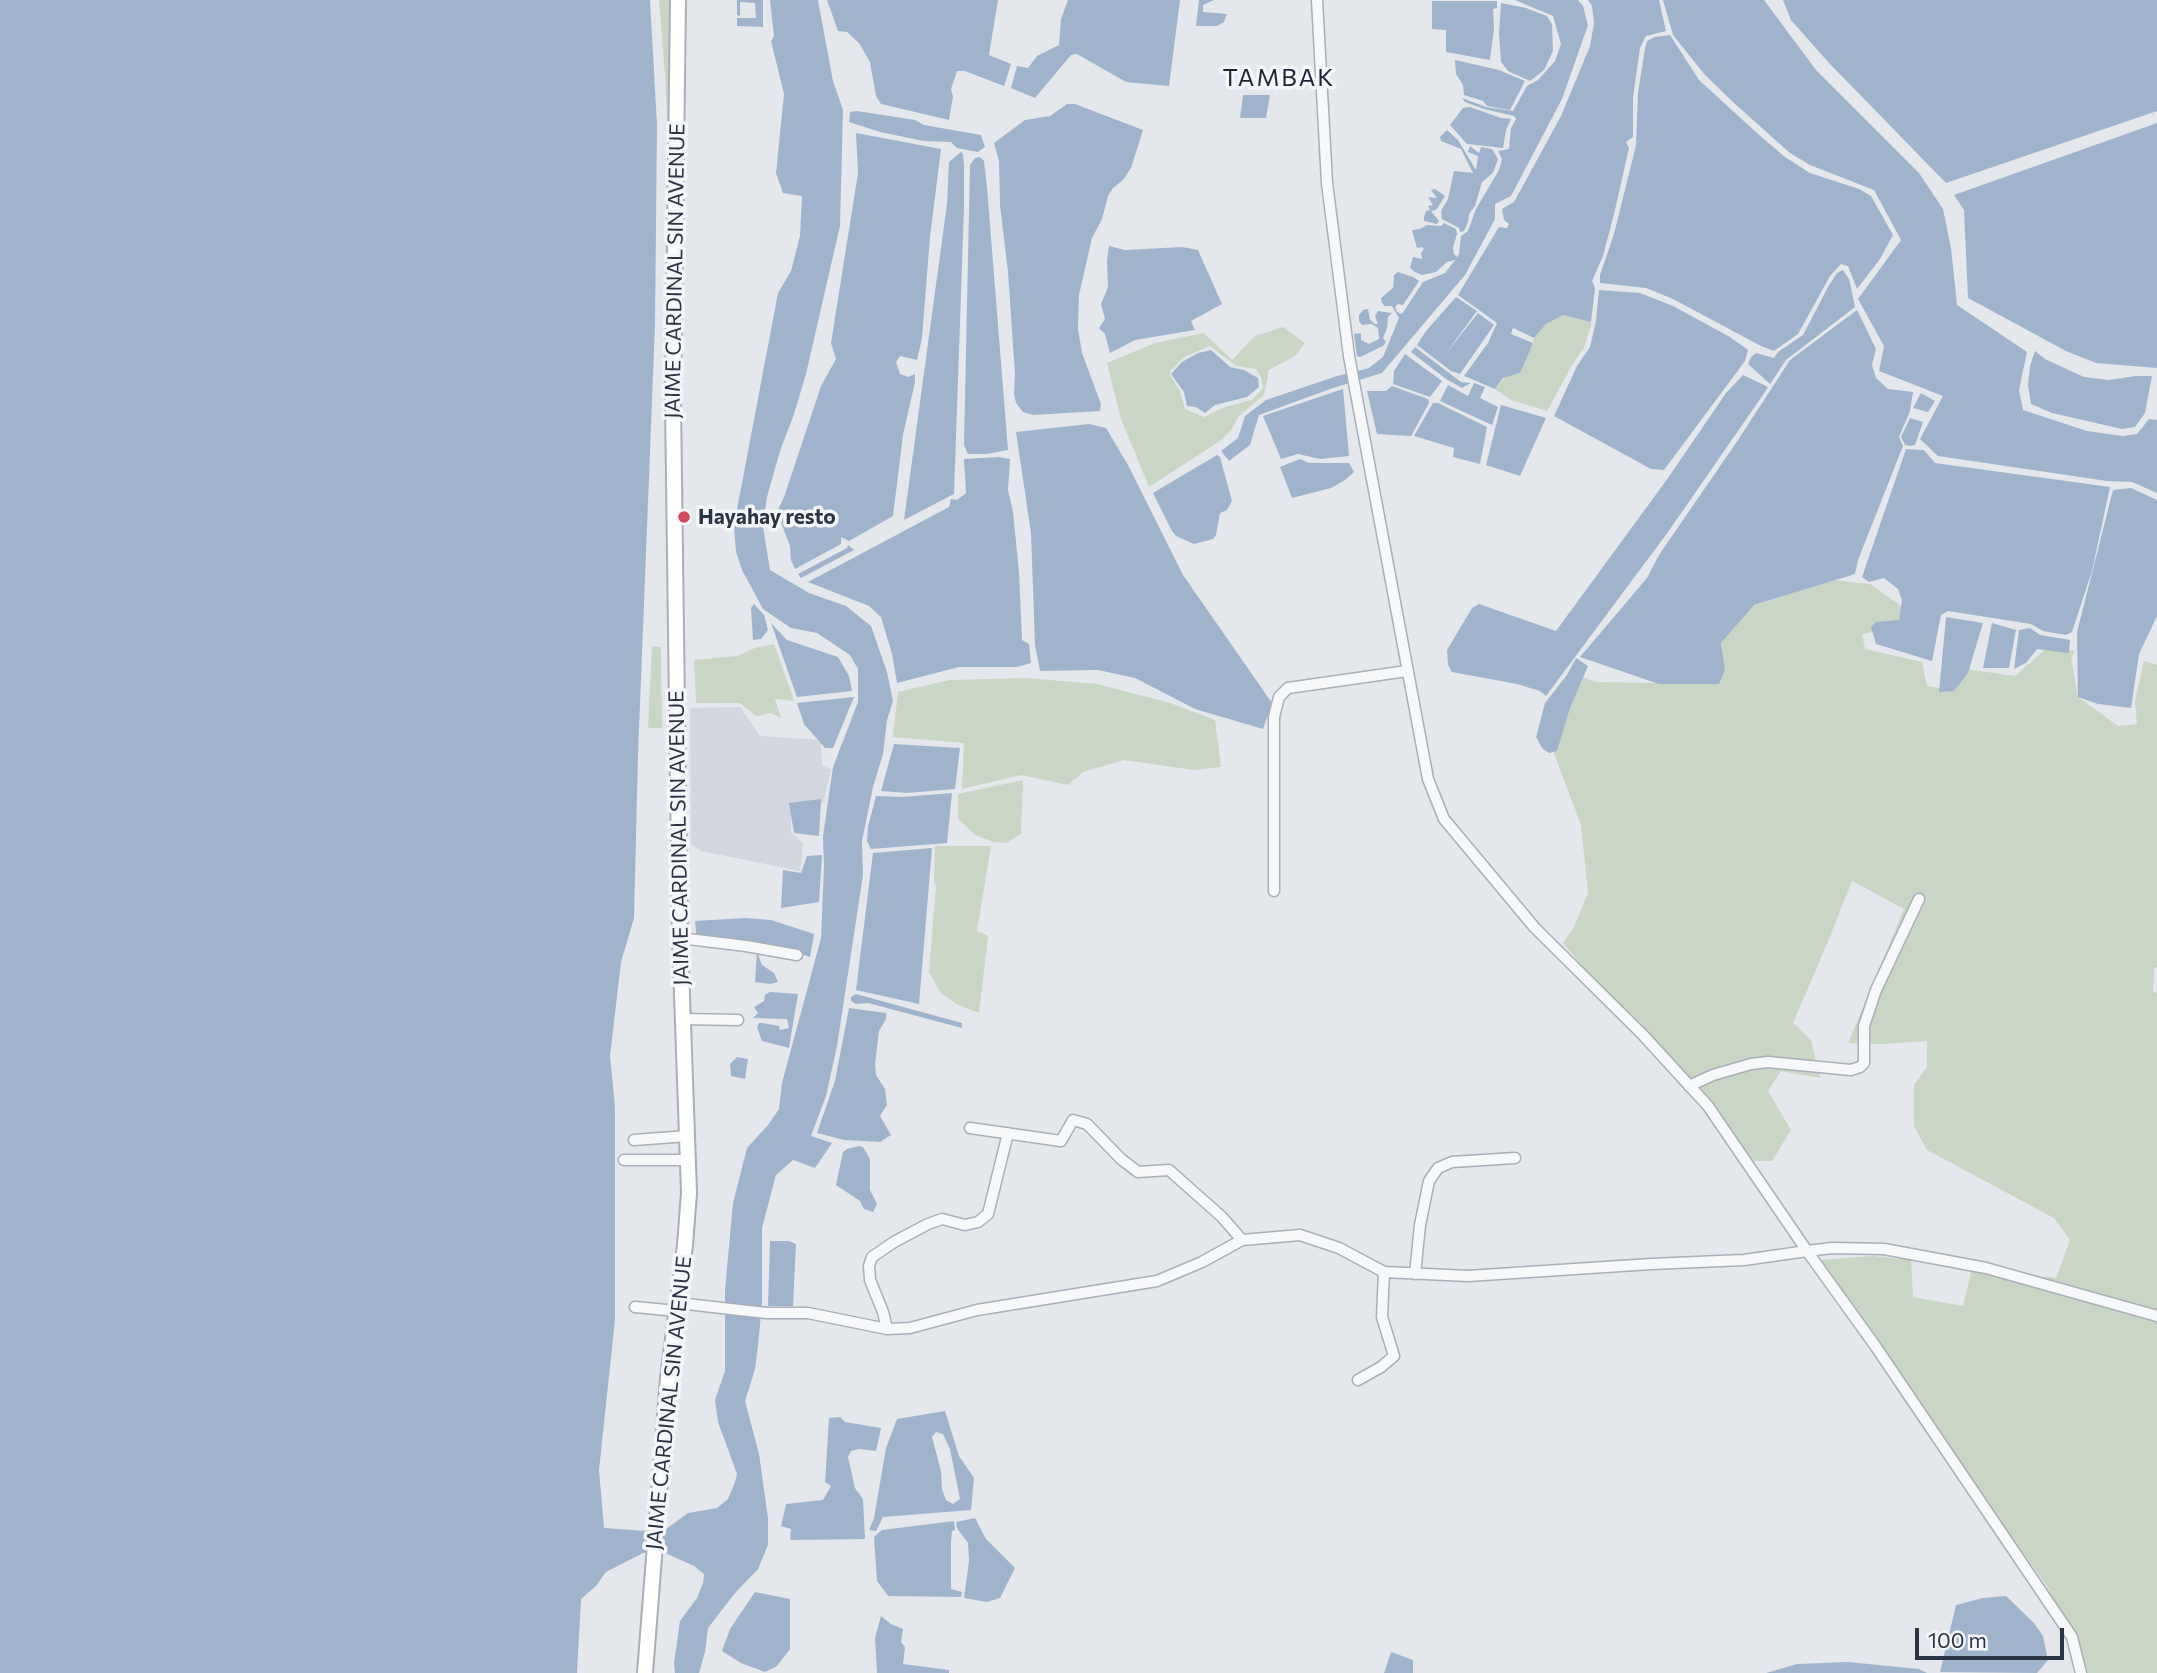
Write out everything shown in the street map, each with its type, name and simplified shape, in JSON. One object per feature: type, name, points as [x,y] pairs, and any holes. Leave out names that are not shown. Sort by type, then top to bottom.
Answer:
[{"type":"main road","name":"JAIME CARDINAL SIN AVENUE","points":[[645,1673],[668,1378],[688,1206],[689,1160],[680,938],[673,415],[678,0]]},
{"type":"street","points":[[1317,0],[1327,183],[1349,356],[1428,779],[1444,819],[1535,928],[1643,1035],[1708,1106],[1876,1347],[2071,1637],[2081,1673]]},
{"type":"street","points":[[1274,891],[1274,717],[1279,696],[1288,688],[1408,671]]},
{"type":"street","points":[[1689,1086],[1713,1075],[1768,1062],[1851,1070],[1860,1067],[1864,1063],[1864,1026],[1876,990],[1919,899]]},
{"type":"street","points":[[680,938],[797,955]]},
{"type":"street","points":[[682,1019],[738,1020]]},
{"type":"street","points":[[970,1128],[1061,1140],[1073,1120],[1087,1124],[1121,1159],[1138,1171],[1169,1170],[1222,1217],[1242,1240]]},
{"type":"street","points":[[887,1329],[870,1280],[869,1266],[872,1257],[894,1241],[928,1224],[942,1219],[965,1225],[978,1223],[988,1214],[1008,1133]]},
{"type":"street","points":[[634,1140],[688,1136]]},
{"type":"street","points":[[1415,1274],[1420,1225],[1429,1181],[1438,1168],[1452,1162],[1515,1158]]},
{"type":"street","points":[[624,1160],[689,1160]]},
{"type":"street","points":[[635,1307],[729,1308],[766,1313],[808,1313],[887,1329],[910,1328],[977,1310],[1157,1281],[1202,1262],[1242,1240],[1300,1234],[1339,1248],[1384,1272],[1468,1276],[1744,1260],[1861,1247],[1986,1268],[2157,1315]]},
{"type":"street","points":[[1358,1380],[1394,1356],[1381,1317],[1384,1272]]},
{"type":"shaded area","points":[[740,707],[760,736],[821,740],[822,765],[831,770],[823,803],[791,807],[791,832],[803,843],[800,871],[701,851],[691,844],[690,708]]},
{"type":"green space","points":[[659,0],[673,0],[670,178],[665,76]]},
{"type":"green space","points":[[1563,315],[1591,322],[1591,326],[1584,348],[1547,411],[1511,400],[1495,389],[1533,344],[1534,338],[1546,324]]},
{"type":"green space","points":[[1283,327],[1305,343],[1295,356],[1269,370],[1264,395],[1239,416],[1231,430],[1220,441],[1149,487],[1121,419],[1107,363],[1155,343],[1204,333],[1232,360],[1255,336]],"holes":[[[1210,346],[1236,366],[1256,369],[1261,377],[1263,388],[1252,400],[1225,407],[1204,417],[1185,409],[1180,391],[1170,375],[1171,370],[1184,357]]]},
{"type":"green space","points":[[1834,580],[1870,584],[1925,623],[1862,634],[1865,649],[1922,662],[1927,686],[1946,689],[1966,669],[2015,676],[2048,647],[2075,651],[2071,658],[2078,697],[2118,726],[2137,724],[2135,701],[2144,661],[2157,665],[2157,967],[2154,968],[2153,991],[2157,993],[2157,1673],[2087,1673],[2047,1586],[1903,1383],[1821,1260],[1872,1256],[1911,1260],[1913,1297],[1963,1306],[1971,1272],[2056,1278],[2070,1240],[2054,1218],[1927,1150],[1914,1126],[1914,1085],[1927,1067],[1927,1041],[1848,1043],[1904,909],[1852,881],[1793,1023],[1811,1040],[1820,1078],[1781,1071],[1768,1091],[1791,1130],[1772,1161],[1747,1161],[1563,943],[1574,927],[1588,893],[1581,825],[1550,743],[1579,676],[1596,682],[1719,684],[1725,670],[1721,643],[1749,607]]},
{"type":"green space","points":[[774,644],[794,701],[775,699],[781,718],[771,713],[756,716],[740,703],[696,703],[694,660],[737,656]]},
{"type":"green space","points":[[652,646],[661,647],[662,728],[648,728]]},
{"type":"green space","points":[[1026,678],[1097,684],[1170,703],[1215,720],[1221,767],[1194,770],[1124,760],[1083,772],[1068,785],[1021,775],[962,789],[964,743],[893,737],[898,692],[950,680]]},
{"type":"green space","points":[[1023,780],[1021,834],[1006,843],[993,842],[975,835],[958,819],[958,794]]},
{"type":"green space","points":[[935,846],[991,846],[977,931],[988,936],[979,1013],[956,1004],[940,992],[929,972],[936,886]]},
{"type":"water","points":[[0,0],[650,0],[657,125],[655,325],[634,918],[621,962],[610,1056],[615,1107],[615,1320],[599,1470],[604,1528],[662,1532],[688,1513],[717,1508],[728,1499],[737,1474],[718,1422],[715,1400],[725,1371],[725,1290],[733,1203],[747,1148],[779,1109],[782,1083],[821,938],[823,836],[833,767],[858,702],[858,669],[850,655],[817,633],[791,628],[763,609],[742,570],[736,552],[734,525],[778,293],[791,271],[800,236],[802,196],[783,193],[776,173],[784,94],[771,41],[774,36],[770,0],[818,0],[833,81],[843,110],[840,226],[806,374],[767,497],[763,527],[770,570],[809,593],[846,606],[871,626],[887,672],[893,701],[862,841],[863,875],[837,1046],[826,1096],[811,1136],[832,1143],[815,1168],[793,1160],[776,1175],[762,1228],[762,1303],[758,1346],[755,1369],[745,1401],[759,1454],[768,1518],[768,1545],[758,1569],[708,1628],[699,1673],[675,1673],[674,1663],[680,1621],[697,1598],[704,1574],[694,1566],[663,1552],[643,1553],[606,1572],[596,1586],[581,1599],[577,1673],[0,1673]]},
{"type":"water","points":[[737,0],[763,0],[763,27],[737,26],[737,18],[756,18],[755,3],[740,2],[740,16],[737,15]]},
{"type":"water","points":[[827,0],[998,0],[989,55],[1011,64],[1004,86],[965,71],[957,71],[951,89],[953,97],[949,120],[881,104],[876,96],[870,62],[859,43],[847,32],[838,31]]},
{"type":"water","points":[[1068,0],[1180,0],[1169,86],[1126,82],[1077,54],[1071,55],[1035,98],[1011,88],[1017,66],[1028,68],[1037,56],[1059,45],[1061,19]]},
{"type":"water","points":[[1199,0],[1214,0],[1203,5],[1203,12],[1227,14],[1224,22],[1217,26],[1196,26]]},
{"type":"water","points":[[1515,0],[1578,0],[1583,6],[1588,25],[1562,99],[1511,196],[1495,204],[1495,219],[1465,275],[1382,373],[1259,415],[1250,445],[1229,461],[1221,451],[1238,438],[1245,416],[1266,400],[1369,368],[1383,357],[1399,318],[1392,306],[1385,306],[1381,298],[1393,288],[1394,275],[1398,272],[1419,281],[1403,305],[1398,304],[1395,307],[1397,312],[1402,314],[1423,282],[1445,273],[1455,260],[1447,262],[1436,272],[1422,275],[1415,272],[1410,268],[1413,257],[1422,259],[1421,253],[1424,249],[1417,248],[1412,230],[1427,225],[1441,226],[1444,223],[1456,229],[1453,248],[1457,257],[1459,254],[1461,236],[1468,231],[1476,209],[1499,170],[1502,159],[1498,151],[1509,149],[1511,128],[1516,119],[1514,116],[1465,102],[1462,98],[1486,107],[1513,111],[1527,86],[1538,80],[1555,61],[1561,44],[1553,16]]},
{"type":"water","points":[[1588,0],[1659,0],[1666,31],[1646,36],[1640,48],[1633,97],[1633,137],[1626,142],[1629,148],[1615,210],[1603,256],[1592,281],[1595,288],[1591,322],[1563,315],[1546,324],[1534,338],[1513,328],[1511,334],[1533,343],[1520,373],[1503,378],[1495,389],[1464,376],[1488,343],[1497,323],[1458,295],[1499,227],[1507,228],[1509,224],[1504,220],[1502,209],[1514,202],[1561,116],[1590,46],[1594,23],[1592,6]]},
{"type":"water","points":[[1663,0],[1764,0],[1816,70],[1919,173],[1943,209],[1951,248],[1957,305],[2027,352],[2019,390],[2023,410],[2087,431],[2123,436],[2137,434],[2149,419],[2157,420],[2157,493],[2132,482],[2107,481],[1938,456],[1920,439],[1943,396],[1879,371],[1884,346],[1858,299],[1901,240],[1874,190],[1810,165],[1790,153],[1734,103],[1705,75],[1673,35]]},
{"type":"water","points":[[1783,0],[2157,0],[2157,111],[1946,183],[1829,63],[1791,20]]},
{"type":"water","points":[[1432,1],[1497,1],[1497,8],[1493,9],[1494,28],[1490,60],[1446,52],[1446,30],[1432,29]]},
{"type":"water","points":[[1501,3],[1547,16],[1552,24],[1553,51],[1544,70],[1530,81],[1508,71],[1501,62]]},
{"type":"water","points":[[1670,35],[1699,80],[1758,134],[1785,157],[1810,173],[1859,189],[1871,196],[1893,235],[1880,259],[1857,289],[1848,266],[1841,264],[1830,276],[1798,334],[1774,351],[1646,288],[1600,283],[1636,145],[1638,93],[1647,41]]},
{"type":"water","points":[[1455,60],[1499,70],[1525,81],[1510,110],[1487,106],[1483,101],[1464,95],[1463,85],[1456,74]]},
{"type":"water","points":[[1243,95],[1270,95],[1266,118],[1240,118]]},
{"type":"water","points":[[1067,104],[1075,104],[1143,130],[1131,168],[1108,196],[1102,219],[1092,238],[1079,295],[1078,329],[1082,353],[1101,404],[1100,411],[1033,415],[1023,412],[1016,403],[1014,394],[1008,272],[1000,205],[999,161],[994,143],[1025,120],[1050,116]]},
{"type":"water","points":[[1470,107],[1511,119],[1503,148],[1467,144],[1450,125],[1463,108]]},
{"type":"water","points":[[850,112],[915,120],[924,125],[981,135],[985,147],[978,152],[957,148],[951,142],[924,141],[880,132],[849,122]]},
{"type":"water","points":[[2157,123],[2157,368],[2096,363],[2066,351],[1968,298],[1964,210],[1954,195]]},
{"type":"water","points":[[1447,130],[1458,140],[1476,170],[1478,156],[1468,152],[1470,146],[1479,153],[1481,147],[1492,149],[1498,159],[1493,173],[1482,182],[1468,222],[1464,231],[1460,232],[1459,228],[1442,219],[1441,211],[1448,199],[1454,171],[1473,173],[1461,149],[1441,141],[1440,137]]},
{"type":"water","points":[[856,133],[941,149],[930,237],[922,338],[917,360],[900,356],[896,362],[900,374],[908,377],[915,374],[915,382],[903,435],[893,516],[849,541],[841,537],[841,544],[795,569],[790,546],[777,512],[821,386],[836,359],[831,343],[858,173]]},
{"type":"water","points":[[961,152],[964,166],[964,208],[954,494],[904,520],[947,204],[949,162]]},
{"type":"water","points":[[980,157],[984,161],[987,187],[1008,450],[968,454],[964,445],[970,165],[975,158]]},
{"type":"water","points":[[1435,189],[1445,196],[1436,210],[1431,211],[1439,221],[1437,224],[1424,221],[1426,211],[1430,210],[1428,206],[1433,205],[1428,197],[1437,198],[1431,190]]},
{"type":"water","points":[[1109,246],[1125,250],[1182,247],[1198,250],[1222,304],[1191,321],[1195,330],[1135,340],[1110,353],[1105,334],[1099,328],[1105,319],[1101,304],[1108,287]]},
{"type":"water","points":[[1843,270],[1849,279],[1855,307],[1786,360],[1770,384],[1748,364],[1751,357],[1756,353],[1774,358],[1778,352],[1803,335],[1828,287],[1837,273]]},
{"type":"water","points":[[1599,290],[1640,293],[1673,306],[1730,337],[1748,350],[1745,361],[1664,470],[1651,469],[1554,416],[1577,366],[1590,347]]},
{"type":"water","points":[[1456,297],[1477,311],[1444,356],[1478,313],[1494,325],[1460,374],[1451,371],[1417,345]]},
{"type":"water","points":[[1368,309],[1370,320],[1375,324],[1378,324],[1375,316],[1378,311],[1392,313],[1388,317],[1383,338],[1386,342],[1360,357],[1357,356],[1354,334],[1361,333],[1361,340],[1369,344],[1379,339],[1378,328],[1372,324],[1362,325],[1359,321],[1359,315]]},
{"type":"water","points":[[1857,310],[1876,349],[1872,365],[1876,378],[1888,389],[1913,392],[1910,411],[1899,437],[1903,446],[1858,560],[1855,574],[1754,605],[1721,643],[1725,670],[1719,684],[1659,684],[1580,657],[1647,578],[1659,555],[1790,360]]},
{"type":"water","points":[[1415,347],[1461,382],[1471,383],[1462,388],[1446,379],[1411,352]]},
{"type":"water","points":[[1211,350],[1230,367],[1244,370],[1258,378],[1259,387],[1247,397],[1215,405],[1205,413],[1196,407],[1187,406],[1184,392],[1171,374],[1182,362],[1198,353]]},
{"type":"water","points":[[2035,351],[2045,359],[2084,377],[2109,380],[2152,376],[2145,413],[2135,427],[2122,429],[2052,413],[2031,404],[2028,385]]},
{"type":"water","points":[[1405,354],[1442,381],[1430,397],[1393,384],[1394,371]]},
{"type":"water","points":[[1743,375],[1768,387],[1668,532],[1546,696],[1540,691],[1517,684],[1452,672],[1448,665],[1447,650],[1472,608],[1479,604],[1556,631],[1668,478],[1726,393]]},
{"type":"water","points":[[1474,383],[1485,387],[1480,398],[1498,407],[1492,425],[1440,401],[1448,385],[1468,396]]},
{"type":"water","points":[[1392,386],[1428,399],[1429,403],[1411,436],[1377,434],[1367,391],[1386,391]]},
{"type":"water","points":[[1343,389],[1349,456],[1320,459],[1298,454],[1281,459],[1263,416]]},
{"type":"water","points":[[1921,393],[1935,401],[1928,412],[1913,408]]},
{"type":"water","points":[[1433,403],[1487,427],[1480,464],[1453,457],[1454,448],[1414,436]]},
{"type":"water","points":[[1501,405],[1546,418],[1520,476],[1486,465]]},
{"type":"water","points":[[1910,418],[1923,422],[1915,445],[1910,446],[1905,445],[1901,437]]},
{"type":"water","points":[[1089,424],[1106,428],[1128,465],[1183,575],[1272,703],[1263,729],[1195,709],[1135,678],[1098,670],[1040,671],[1035,645],[1031,533],[1016,432]]},
{"type":"water","points":[[1906,449],[1924,450],[1935,463],[2110,487],[2092,571],[2072,632],[2066,635],[2043,631],[2031,624],[1948,611],[1941,615],[1932,661],[1876,644],[1871,627],[1876,622],[1899,620],[1902,600],[1898,589],[1884,578],[1869,582],[1862,577]]},
{"type":"water","points":[[1217,455],[1220,457],[1232,501],[1227,510],[1220,513],[1213,539],[1194,544],[1176,536],[1153,493]]},
{"type":"water","points":[[964,459],[1010,459],[1008,490],[1019,572],[1022,640],[1029,644],[1031,663],[1017,667],[959,667],[897,683],[881,617],[869,606],[808,582],[949,507],[951,499],[957,500],[966,493]]},
{"type":"water","points":[[1300,459],[1309,463],[1349,463],[1354,472],[1331,488],[1292,498],[1280,467]]},
{"type":"water","points":[[2131,488],[2157,500],[2157,616],[2139,654],[2131,708],[2098,704],[2078,697],[2077,632],[2113,490]]},
{"type":"water","points":[[848,545],[854,550],[801,578],[798,574],[847,548]]},
{"type":"water","points":[[754,604],[764,615],[768,630],[761,639],[753,640],[751,608]]},
{"type":"water","points":[[1946,617],[1983,623],[1968,673],[1954,691],[1939,692]]},
{"type":"water","points":[[771,623],[787,640],[838,657],[849,676],[852,691],[797,697]]},
{"type":"water","points":[[1992,623],[2016,630],[2009,668],[1983,668]]},
{"type":"water","points":[[2030,628],[2040,635],[2070,640],[2069,653],[2037,649],[2026,663],[2014,669],[2019,630]]},
{"type":"water","points":[[1576,658],[1588,666],[1570,708],[1557,751],[1549,753],[1543,749],[1536,737],[1545,703],[1567,675]]},
{"type":"water","points":[[854,697],[833,748],[825,748],[804,724],[797,703]]},
{"type":"water","points":[[894,744],[960,748],[955,789],[907,793],[881,791]]},
{"type":"water","points":[[952,793],[947,843],[871,849],[867,841],[868,827],[876,796]]},
{"type":"water","points":[[821,799],[819,836],[794,833],[789,803]]},
{"type":"water","points":[[932,848],[919,1004],[856,990],[873,853]]},
{"type":"water","points":[[822,855],[819,902],[781,908],[783,870],[801,873],[807,856]]},
{"type":"water","points":[[745,918],[771,920],[814,934],[810,957],[753,941],[697,941],[695,921]]},
{"type":"water","points":[[757,952],[762,965],[774,973],[778,982],[755,982]]},
{"type":"water","points":[[770,992],[798,994],[789,1048],[762,1041],[757,1027],[762,1023],[779,1026],[780,1030],[789,1028],[787,1019],[753,1018],[758,1013],[754,1007],[764,1001],[765,995]]},
{"type":"water","points":[[856,994],[962,1023],[962,1028],[868,1003],[856,1004],[851,1001],[851,997]]},
{"type":"water","points":[[849,1008],[886,1013],[886,1019],[879,1031],[875,1064],[876,1075],[885,1089],[887,1105],[880,1116],[891,1135],[880,1142],[844,1140],[817,1133],[835,1081]]},
{"type":"water","points":[[737,1057],[748,1059],[745,1079],[731,1076],[730,1064]]},
{"type":"water","points":[[863,1147],[870,1159],[870,1190],[877,1204],[873,1212],[864,1209],[860,1201],[836,1185],[843,1152]]},
{"type":"water","points":[[770,1241],[789,1241],[796,1244],[793,1306],[768,1306]]},
{"type":"water","points":[[945,1411],[959,1456],[974,1478],[971,1510],[883,1517],[876,1531],[869,1530],[874,1518],[886,1448],[897,1419]],"holes":[[[936,1432],[943,1434],[950,1449],[960,1499],[953,1504],[946,1500],[942,1489],[941,1471],[932,1437]]]},
{"type":"water","points":[[840,1417],[845,1422],[881,1428],[876,1451],[859,1449],[851,1451],[848,1457],[855,1488],[863,1499],[865,1539],[790,1540],[791,1529],[781,1526],[786,1504],[823,1500],[831,1486],[825,1482],[829,1418]]},
{"type":"water","points":[[975,1518],[986,1539],[1015,1568],[1000,1598],[987,1602],[964,1598],[969,1561],[968,1543],[957,1528],[956,1522]]},
{"type":"water","points":[[954,1521],[955,1530],[952,1531],[951,1541],[951,1589],[962,1592],[961,1597],[888,1596],[877,1581],[874,1537],[882,1530]]},
{"type":"water","points":[[755,1592],[790,1599],[790,1649],[777,1666],[765,1672],[741,1663],[722,1651],[730,1629]]},
{"type":"water","points":[[2006,1596],[2034,1623],[2043,1636],[2048,1660],[2037,1673],[1940,1672],[1956,1605],[1983,1598]]},
{"type":"water","points":[[881,1616],[903,1629],[903,1664],[949,1670],[949,1673],[877,1673],[875,1638]]},
{"type":"water","points":[[1391,1652],[1413,1660],[1413,1673],[1384,1673]]},
{"type":"water","points":[[1848,1662],[1919,1669],[1927,1673],[1766,1673],[1797,1664]]},
{"type":"place","name":"Hayahay resto","points":[[684,517]]},
{"type":"district","name":"TAMBAK","points":[[1279,78]]}]
